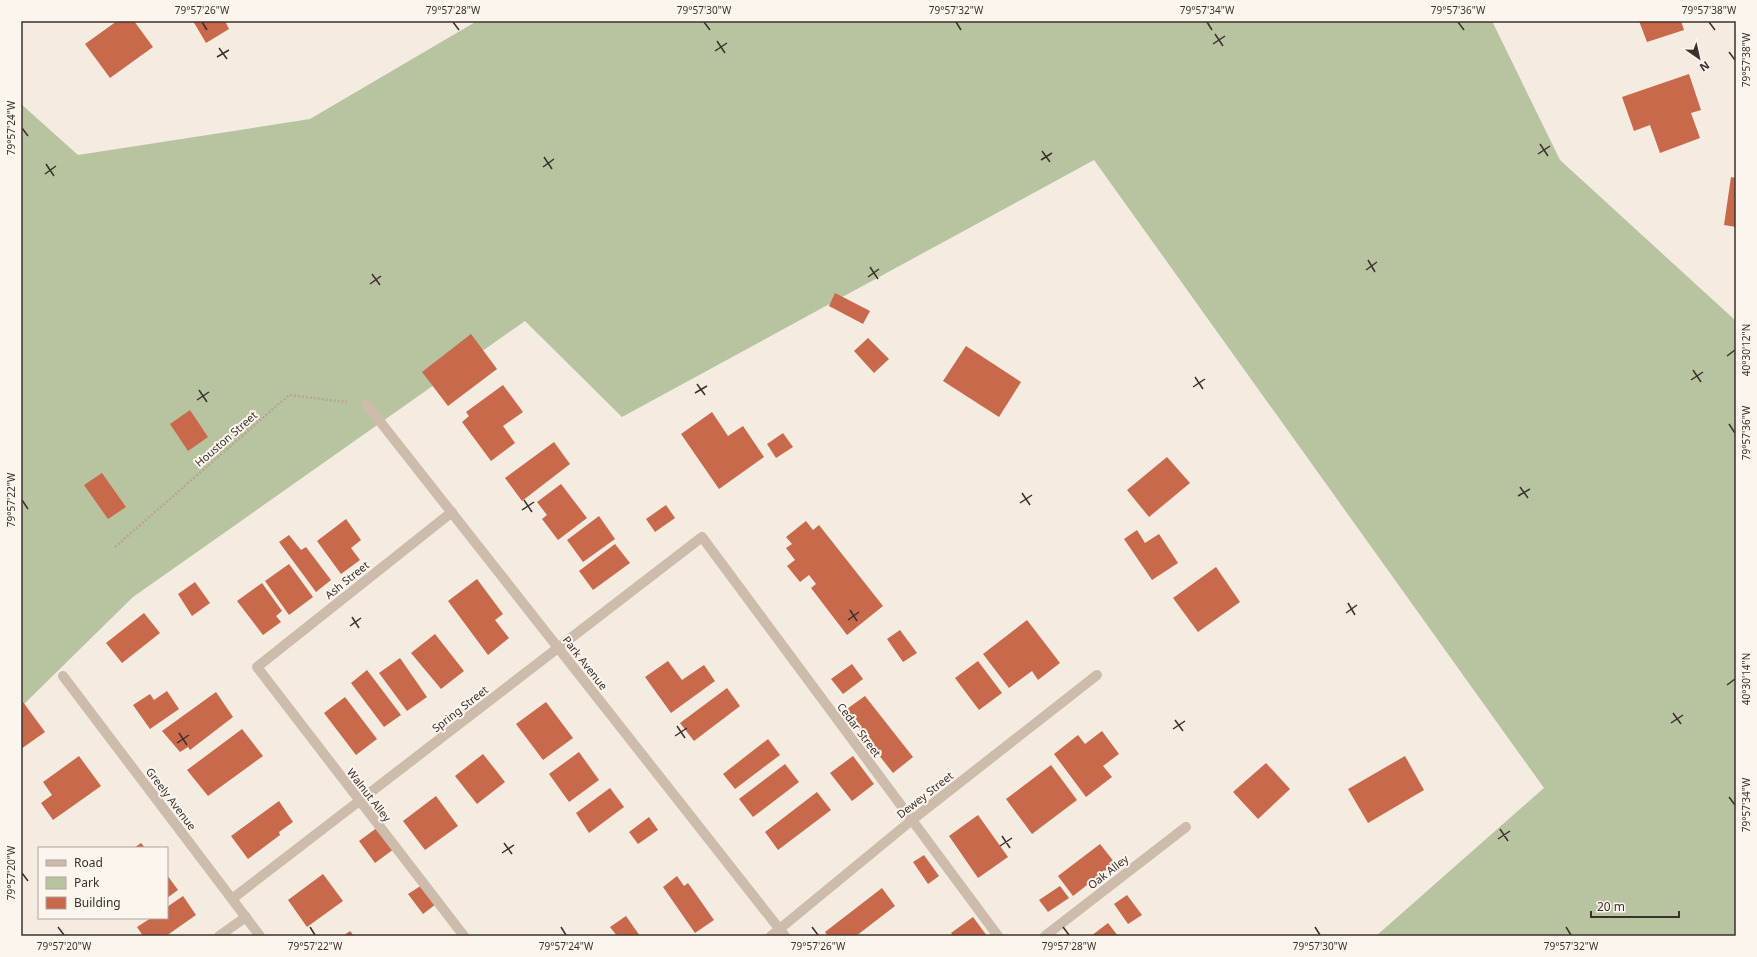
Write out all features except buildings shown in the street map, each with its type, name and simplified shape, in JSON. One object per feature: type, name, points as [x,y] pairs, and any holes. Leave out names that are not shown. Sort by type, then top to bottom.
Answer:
[{"type":"street","name":"Park Avenue","points":[[367,405],[782,933]]},
{"type":"street","name":"Ash Street","points":[[257,667],[452,512]]},
{"type":"street","name":"Spring Street","points":[[232,899],[702,537]]},
{"type":"street","name":"Cedar Street","points":[[702,537],[998,936]]},
{"type":"street","name":"Walnut Alley","points":[[257,667],[464,936]]},
{"type":"street","name":"Greely Avenue","points":[[63,676],[260,936]]},
{"type":"street","name":"Dewey Street","points":[[771,936],[782,933],[912,820],[1097,676]]},
{"type":"street","name":"Oak Alley","points":[[1045,936],[1186,826]]},
{"type":"street","points":[[219,936],[246,917]]},
{"type":"path","name":"Houston Street","points":[[115,547],[289,395],[367,405]]},
{"type":"green space","points":[[477,21],[1492,21],[1560,160],[1736,321],[1736,936],[1376,936],[1544,788],[1094,160],[622,417],[525,321],[133,597],[21,707],[21,104],[78,155],[310,119]]}]
